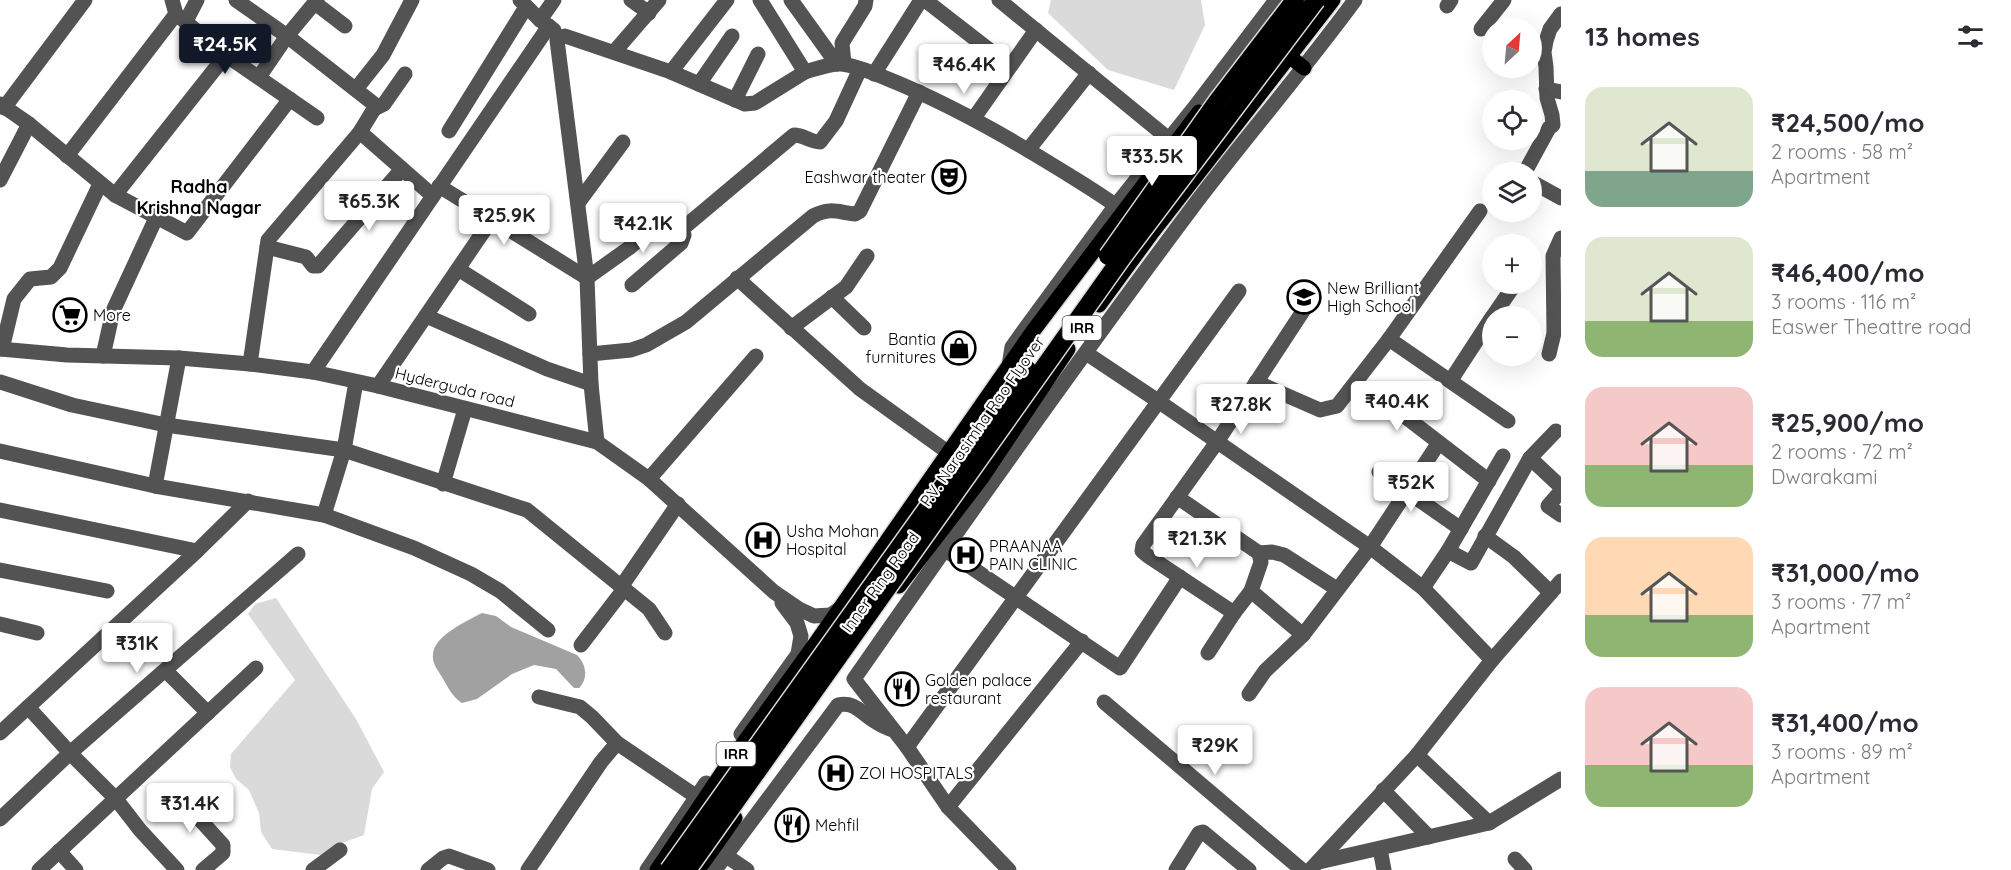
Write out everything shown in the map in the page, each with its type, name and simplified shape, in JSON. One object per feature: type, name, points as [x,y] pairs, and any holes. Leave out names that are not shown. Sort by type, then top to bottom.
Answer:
[{"type":"highway","name":"P.V. Narasimha Rao Flyover","points":[[669,870],[1217,102],[1295,0]]},
{"type":"highway","name":"P.V. Narasimha Rao Flyover","points":[[687,870],[1123,256],[1316,0]]},
{"type":"main road","name":"Inner Ring Road","points":[[657,870],[724,770],[1121,208],[1284,0]]},
{"type":"main road","name":"Inner Ring Road","points":[[698,870],[720,851],[911,569],[981,479],[1071,343],[1151,234],[1333,0]]},
{"type":"main road","points":[[1289,56],[1304,68]]},
{"type":"street","points":[[85,0],[2,106],[29,124],[115,195],[187,233],[290,99]]},
{"type":"street","points":[[67,156],[178,12],[197,0]]},
{"type":"street","points":[[356,89],[383,54],[412,0]]},
{"type":"street","points":[[554,0],[553,30],[587,278],[591,384],[597,442]]},
{"type":"street","points":[[631,0],[649,12]]},
{"type":"street","points":[[615,51],[659,0]]},
{"type":"street","points":[[671,72],[728,0]]},
{"type":"street","points":[[760,0],[805,72]]},
{"type":"street","points":[[791,0],[838,58],[974,118],[1121,208],[1151,234]]},
{"type":"street","points":[[838,58],[842,43],[865,6],[866,0]]},
{"type":"street","points":[[681,230],[795,135],[801,135],[813,142],[820,142],[867,71],[923,0],[1010,66]]},
{"type":"street","points":[[1009,3],[1036,30],[1172,142],[1276,0]]},
{"type":"street","points":[[1009,870],[948,807],[907,747],[854,679],[944,549],[1201,197],[1355,0]]},
{"type":"street","points":[[1481,29],[1504,0]]},
{"type":"street","points":[[259,77],[287,36],[316,2],[345,26]]},
{"type":"street","points":[[245,3],[372,101],[374,109]]},
{"type":"street","points":[[449,131],[523,3],[553,30],[671,72],[745,104],[755,103],[805,72],[838,58]]},
{"type":"street","points":[[178,12],[226,55],[317,118]]},
{"type":"street","points":[[1542,39],[1561,14]]},
{"type":"street","points":[[1530,162],[1549,128],[1557,127],[1554,90],[1546,67],[1544,52],[1550,29]]},
{"type":"street","points":[[313,372],[436,191],[553,30]]},
{"type":"street","points":[[974,118],[1036,30]]},
{"type":"street","points":[[699,84],[732,36]]},
{"type":"street","points":[[735,100],[758,54]]},
{"type":"street","points":[[115,195],[226,55]]},
{"type":"street","points":[[1028,150],[1089,73]]},
{"type":"street","points":[[250,364],[268,240],[360,132],[374,109],[384,104],[405,74]]},
{"type":"street","points":[[590,354],[631,350],[646,345],[686,322],[813,216],[824,210],[833,209],[855,214],[861,211],[919,92]]},
{"type":"street","points":[[0,180],[29,124]]},
{"type":"street","points":[[360,132],[402,169],[436,191],[492,219],[587,278]]},
{"type":"street","points":[[578,203],[623,142]]},
{"type":"street","points":[[267,247],[306,257],[313,266],[318,266],[402,169]]},
{"type":"street","points":[[1,349],[14,299],[30,279],[51,277],[60,268],[100,184]]},
{"type":"street","points":[[1542,188],[1561,198]]},
{"type":"street","points":[[1256,382],[1320,410],[1337,406],[1389,339],[1480,211]]},
{"type":"street","points":[[103,356],[113,312],[156,218]]},
{"type":"street","points":[[378,386],[492,219]]},
{"type":"street","points":[[587,278],[629,248],[661,220],[671,220],[684,236],[681,243],[632,285]]},
{"type":"street","points":[[1548,354],[1558,336],[1553,256],[1561,238]]},
{"type":"street","points":[[791,328],[846,287],[867,256]]},
{"type":"street","points":[[458,269],[529,314]]},
{"type":"street","points":[[737,278],[860,389],[948,453]]},
{"type":"street","points":[[907,747],[1239,291]]},
{"type":"street","points":[[832,297],[864,328]]},
{"type":"street","points":[[1234,613],[1142,551],[1143,545],[1216,442],[1308,305]]},
{"type":"street","points":[[426,316],[547,369],[591,384]]},
{"type":"street","points":[[1451,380],[1482,334]]},
{"type":"street","points":[[1389,339],[1508,421]]},
{"type":"street","name":"Hyderguda road","points":[[1,349],[103,356],[179,358],[313,372],[378,386],[597,442],[649,479],[774,592],[814,616],[830,615],[838,610]]},
{"type":"street","points":[[1086,353],[1370,548],[1423,588],[1492,660]]},
{"type":"street","points":[[649,479],[756,356]]},
{"type":"street","points":[[154,486],[179,358]]},
{"type":"street","points":[[0,382],[72,405],[166,424],[344,450],[527,510],[649,609],[665,633]]},
{"type":"street","points":[[324,515],[344,450],[356,382]]},
{"type":"street","points":[[1394,408],[1488,481]]},
{"type":"street","points":[[443,484],[465,409]]},
{"type":"street","points":[[1448,551],[1471,563],[1530,458],[1556,430]]},
{"type":"street","points":[[1249,694],[1265,671],[1303,635],[1352,568],[1370,548],[1438,444]]},
{"type":"street","points":[[0,451],[154,486],[324,515],[414,548],[471,574],[500,591],[548,630]]},
{"type":"street","points":[[1423,588],[1448,551],[1503,456]]},
{"type":"street","points":[[1530,458],[1561,489],[1548,506],[1561,515]]},
{"type":"street","points":[[1379,472],[1461,529]]},
{"type":"street","points":[[1177,497],[1259,553],[1272,552],[1284,555],[1336,589]]},
{"type":"street","points":[[0,733],[248,501]]},
{"type":"street","points":[[581,645],[623,588],[678,504]]},
{"type":"street","points":[[0,510],[197,551]]},
{"type":"street","points":[[1324,865],[1383,790],[1417,755],[1492,660],[1556,587],[1485,536]]},
{"type":"street","points":[[944,549],[1123,671],[1180,577]]},
{"type":"street","points":[[1208,653],[1251,591],[1261,562],[1259,553]]},
{"type":"street","points":[[0,819],[70,753],[298,554]]},
{"type":"street","points":[[1352,568],[1386,561]]},
{"type":"street","points":[[0,570],[107,591]]},
{"type":"street","points":[[1251,591],[1303,635]]},
{"type":"street","points":[[647,870],[798,654],[801,636],[797,623],[774,592]]},
{"type":"street","points":[[0,624],[37,633]]},
{"type":"street","points":[[948,807],[1082,641]]},
{"type":"street","points":[[39,870],[256,668]]},
{"type":"street","points":[[166,671],[208,713]]},
{"type":"street","points":[[539,697],[580,707],[617,743],[697,797]]},
{"type":"street","points":[[1104,702],[1302,870]]},
{"type":"street","points":[[716,870],[720,851],[838,705],[846,703],[855,705],[876,722],[895,732]]},
{"type":"street","points":[[28,706],[116,799],[140,830],[177,870]]},
{"type":"street","points":[[528,870],[601,762],[617,743]]},
{"type":"street","points":[[1417,755],[1489,823]]},
{"type":"street","points":[[1324,865],[1489,823],[1561,779]]},
{"type":"street","points":[[1383,790],[1429,837]]},
{"type":"street","points":[[183,801],[223,845],[223,853],[203,870]]},
{"type":"street","points":[[1176,870],[1199,833],[1203,832],[1249,870]]},
{"type":"street","points":[[1380,849],[1384,870]]},
{"type":"street","points":[[314,870],[339,850]]},
{"type":"street","points":[[59,851],[76,870]]},
{"type":"street","points":[[720,851],[747,870]]},
{"type":"street","points":[[428,870],[449,856],[488,870]]},
{"type":"shaded area","points":[[1051,0],[1201,0],[1205,25],[1174,90],[1108,70],[1048,13]]},
{"type":"shaded area","points":[[276,598],[356,719],[384,772],[372,789],[364,835],[342,843],[321,855],[272,849],[261,832],[259,813],[249,790],[236,779],[230,767],[231,754],[295,680],[248,614],[255,604]]},
{"type":"shaded area","points":[[482,613],[496,616],[511,627],[577,655],[585,671],[582,684],[579,688],[574,688],[556,669],[534,665],[512,674],[477,699],[462,703],[459,701],[450,692],[434,664],[434,648],[445,635]]},
{"type":"place","name":"Eashwar theater","points":[[949,177]]},
{"type":"place","name":"New Brilliant High School","points":[[1304,297]]},
{"type":"place","name":"More","points":[[70,315]]},
{"type":"place","name":"Bantia furnitures","points":[[959,348]]},
{"type":"place","name":"Usha Mohan Hospital","points":[[763,540]]},
{"type":"place","name":"PRAANAA PAIN CLINIC","points":[[966,555]]},
{"type":"place","name":"Golden palace restaurant","points":[[902,689]]},
{"type":"place","name":"ZOI HOSPITALS","points":[[836,773]]},
{"type":"place","name":"Mehfil","points":[[792,825]]},
{"type":"district","name":"Radha Krishna Nagar","points":[[199,198]]}]
